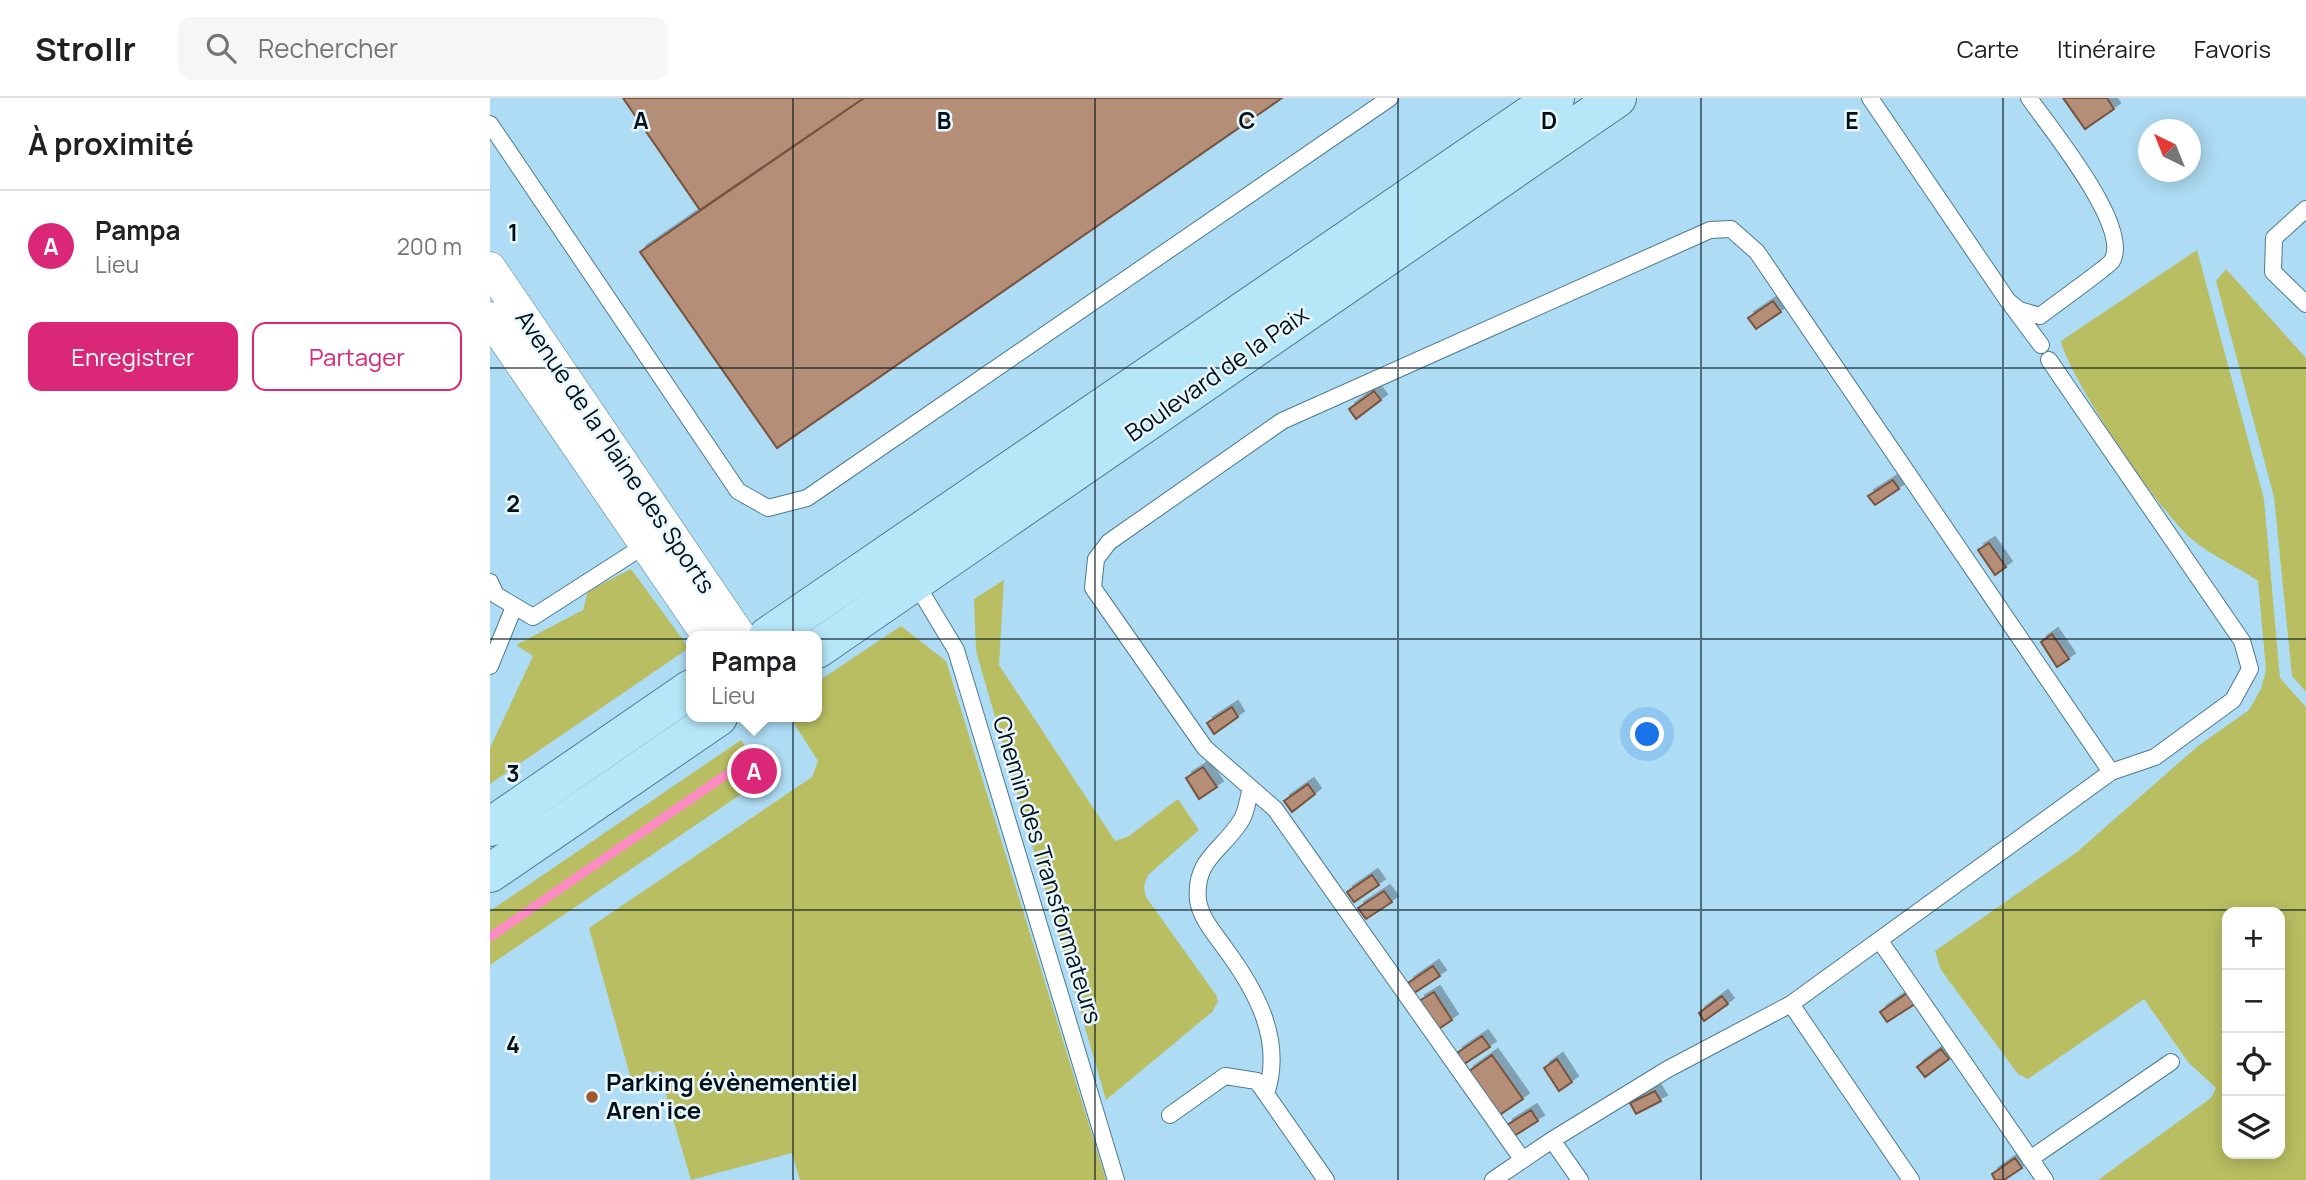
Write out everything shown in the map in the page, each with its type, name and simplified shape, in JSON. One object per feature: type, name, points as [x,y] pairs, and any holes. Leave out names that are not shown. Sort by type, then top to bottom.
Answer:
[{"type":"main road","name":"Boulevard de la Paix","points":[[775,631],[1555,98]]},
{"type":"main road","name":"Boulevard de la Paix","points":[[822,646],[1617,98]]},
{"type":"main road","points":[[490,827],[686,693]]},
{"type":"main road","points":[[490,873],[711,722]]},
{"type":"street","name":"Avenue de la Plaine des Sports","points":[[490,268],[500,325],[657,538],[736,631]]},
{"type":"street","name":"Avenue de la Plaine des Sports","points":[[657,538],[705,631]]},
{"type":"lane","points":[[490,124],[738,491],[768,508],[807,498],[1390,98]]},
{"type":"lane","points":[[1870,98],[2041,345]]},
{"type":"lane","points":[[2008,301],[2019,310],[2040,316],[2112,261],[2116,243],[2111,224],[2097,198],[2029,98]]},
{"type":"lane","points":[[2306,208],[2274,238],[2273,272],[2306,304]]},
{"type":"lane","points":[[1521,1159],[1275,809],[1205,748],[1093,588],[1096,559],[1109,541],[1282,421],[1710,230],[1731,229],[1757,251],[2111,772]]},
{"type":"lane","points":[[1493,1180],[1521,1159],[1668,1069],[1791,1004],[2111,772],[2155,757],[2233,700],[2250,668],[2242,641],[2049,360]]},
{"type":"lane","points":[[490,582],[496,595],[533,617],[657,538]]},
{"type":"lane","name":"Chemin des Transformateurs","points":[[915,582],[956,650],[1116,1180]]},
{"type":"lane","points":[[490,666],[514,607]]},
{"type":"lane","points":[[1251,788],[1242,818],[1200,870],[1198,902],[1210,928],[1249,981],[1265,1013],[1274,1071],[1266,1094]]},
{"type":"lane","points":[[1880,941],[2045,1180]]},
{"type":"lane","points":[[1791,1004],[1911,1180]]},
{"type":"lane","points":[[2030,1159],[2171,1062]]},
{"type":"lane","points":[[1170,1115],[1225,1076],[1257,1081],[1326,1180]]},
{"type":"lane","points":[[1552,1140],[1580,1180]]},
{"type":"green space","points":[[2197,250],[2264,499],[2280,678],[2306,707],[2306,1180],[2098,1180],[2211,1098],[2216,1088],[2188,1062],[2144,999],[2028,1079],[2018,1074],[1941,970],[1935,951],[2077,852],[2198,746],[2249,710],[2261,689],[2266,670],[2258,581],[2194,541],[2161,505],[2098,415],[2068,360],[2061,341]]},
{"type":"green space","points":[[2226,269],[2306,358],[2306,692],[2292,676],[2274,497],[2216,281]]},
{"type":"green space","points":[[631,569],[686,644],[686,650],[490,784],[490,748],[533,656],[516,645],[583,610],[588,591]]},
{"type":"green space","points":[[1004,580],[999,665],[1115,841],[1129,836],[1178,799],[1199,830],[1148,875],[1144,886],[1146,897],[1216,995],[1218,1002],[1212,1012],[1106,1100],[976,651],[974,599]]},
{"type":"green space","points":[[901,626],[946,661],[1106,1180],[800,1180],[792,1153],[691,1180],[659,1071],[631,1079],[589,928],[812,777],[818,761],[793,722],[822,722],[822,679]]},
{"type":"green space","points":[[741,740],[753,758],[742,765],[756,784],[490,965],[490,911]]},
{"type":"building","points":[[623,98],[864,98],[700,210]]},
{"type":"building","points":[[864,98],[1282,98],[777,448],[640,252]]},
{"type":"building","points":[[2063,98],[2107,98],[2114,109],[2085,129]]},
{"type":"building","points":[[1773,301],[1781,312],[1756,329],[1748,318]]},
{"type":"building","points":[[1374,391],[1381,400],[1356,419],[1349,409]]},
{"type":"building","points":[[1893,480],[1899,489],[1875,505],[1868,496]]},
{"type":"building","points":[[1989,543],[2006,567],[1995,575],[1978,550]]},
{"type":"building","points":[[2052,634],[2069,659],[2057,667],[2041,642]]},
{"type":"building","points":[[1232,707],[1238,717],[1214,734],[1207,723]]},
{"type":"building","points":[[753,758],[766,777],[756,784],[742,765]]},
{"type":"building","points":[[1203,767],[1217,787],[1199,799],[1186,778]]},
{"type":"building","points":[[1308,784],[1315,794],[1292,812],[1284,801]]},
{"type":"building","points":[[1372,875],[1379,885],[1354,902],[1347,892]]},
{"type":"building","points":[[1384,891],[1392,902],[1366,919],[1358,908]]},
{"type":"building","points":[[1433,966],[1440,976],[1414,993],[1408,983]]},
{"type":"building","points":[[1434,992],[1452,1020],[1437,1030],[1419,1001]]},
{"type":"building","points":[[1907,993],[1915,1004],[1887,1022],[1880,1012]]},
{"type":"building","points":[[1722,996],[1728,1004],[1704,1021],[1699,1013]]},
{"type":"building","points":[[1482,1036],[1490,1047],[1464,1064],[1457,1053]]},
{"type":"building","points":[[1941,1049],[1949,1059],[1925,1077],[1917,1067]]},
{"type":"building","points":[[1492,1055],[1523,1099],[1498,1116],[1468,1072]]},
{"type":"building","points":[[1557,1059],[1572,1082],[1559,1091],[1544,1068]]},
{"type":"building","points":[[1655,1091],[1661,1101],[1636,1114],[1630,1103]]},
{"type":"building","points":[[1531,1110],[1538,1121],[1514,1136],[1507,1125]]},
{"type":"building","points":[[2015,1158],[2022,1168],[2004,1180],[1995,1180],[1992,1174]]},
{"type":"waterway","points":[[490,937],[730,772]]},
{"type":"place","name":"Pampa","points":[[754,771]]},
{"type":"place","name":"Parking évènementiel Aren'ice","points":[[592,1097]]}]
